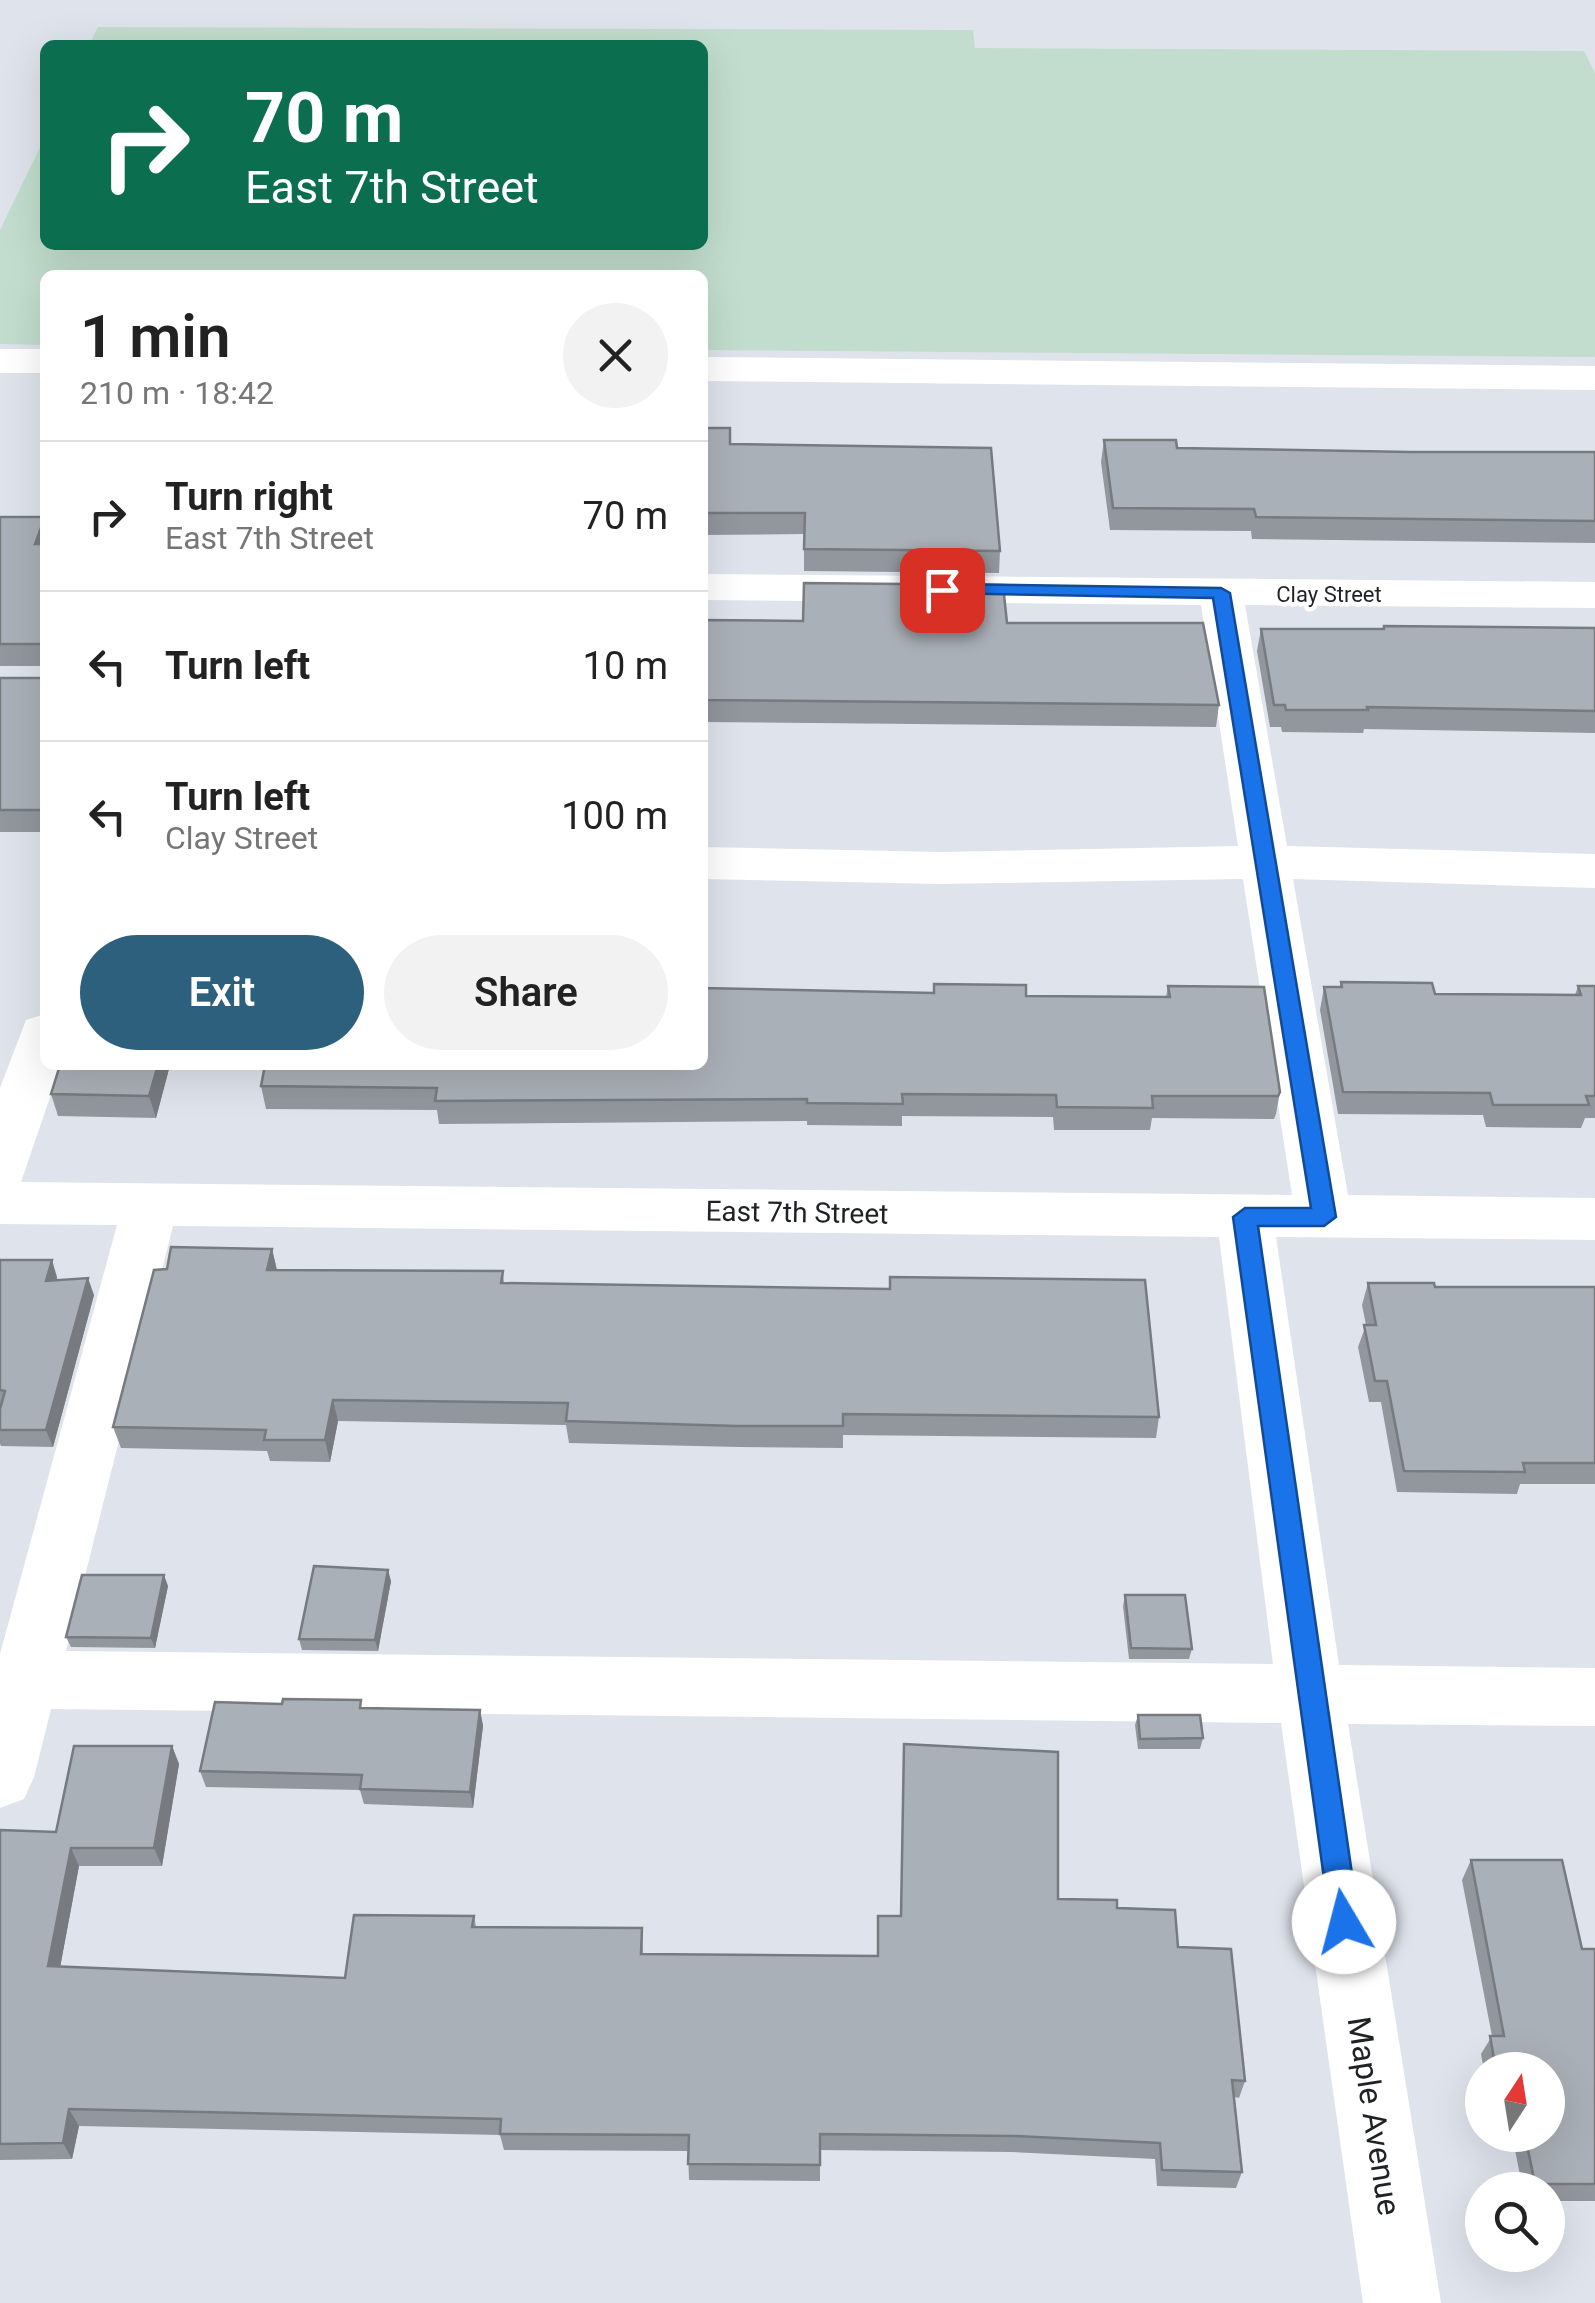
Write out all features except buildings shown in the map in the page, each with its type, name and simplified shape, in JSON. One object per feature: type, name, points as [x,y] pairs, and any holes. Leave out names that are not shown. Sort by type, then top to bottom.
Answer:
[{"type":"street","points":[[0,360],[40,361]]},
{"type":"street","points":[[708,369],[1595,378]]},
{"type":"street","name":"Clay Street","points":[[708,587],[1595,595]]},
{"type":"street","points":[[1221,593],[1324,1217]]},
{"type":"street","points":[[708,863],[940,868],[1268,862],[1595,871]]},
{"type":"street","points":[[0,1170],[40,1049]]},
{"type":"street","name":"East 7th Street","points":[[0,1202],[1595,1220]]},
{"type":"street","points":[[0,1777],[151,1204]]},
{"type":"street","name":"Maple Avenue","points":[[1245,1217],[1310,1694],[1402,2303]]},
{"type":"street","points":[[24,1680],[1595,1698]]},
{"type":"green space","points":[[98,27],[973,30],[975,48],[1584,51],[1595,73],[1595,357],[708,350],[708,270],[40,270],[40,345],[0,344],[0,230],[40,147],[40,250],[708,250],[708,40],[92,40]]},
{"type":"route","points":[[942,590],[1221,593],[1324,1217],[1245,1217],[1344,1922]]}]
